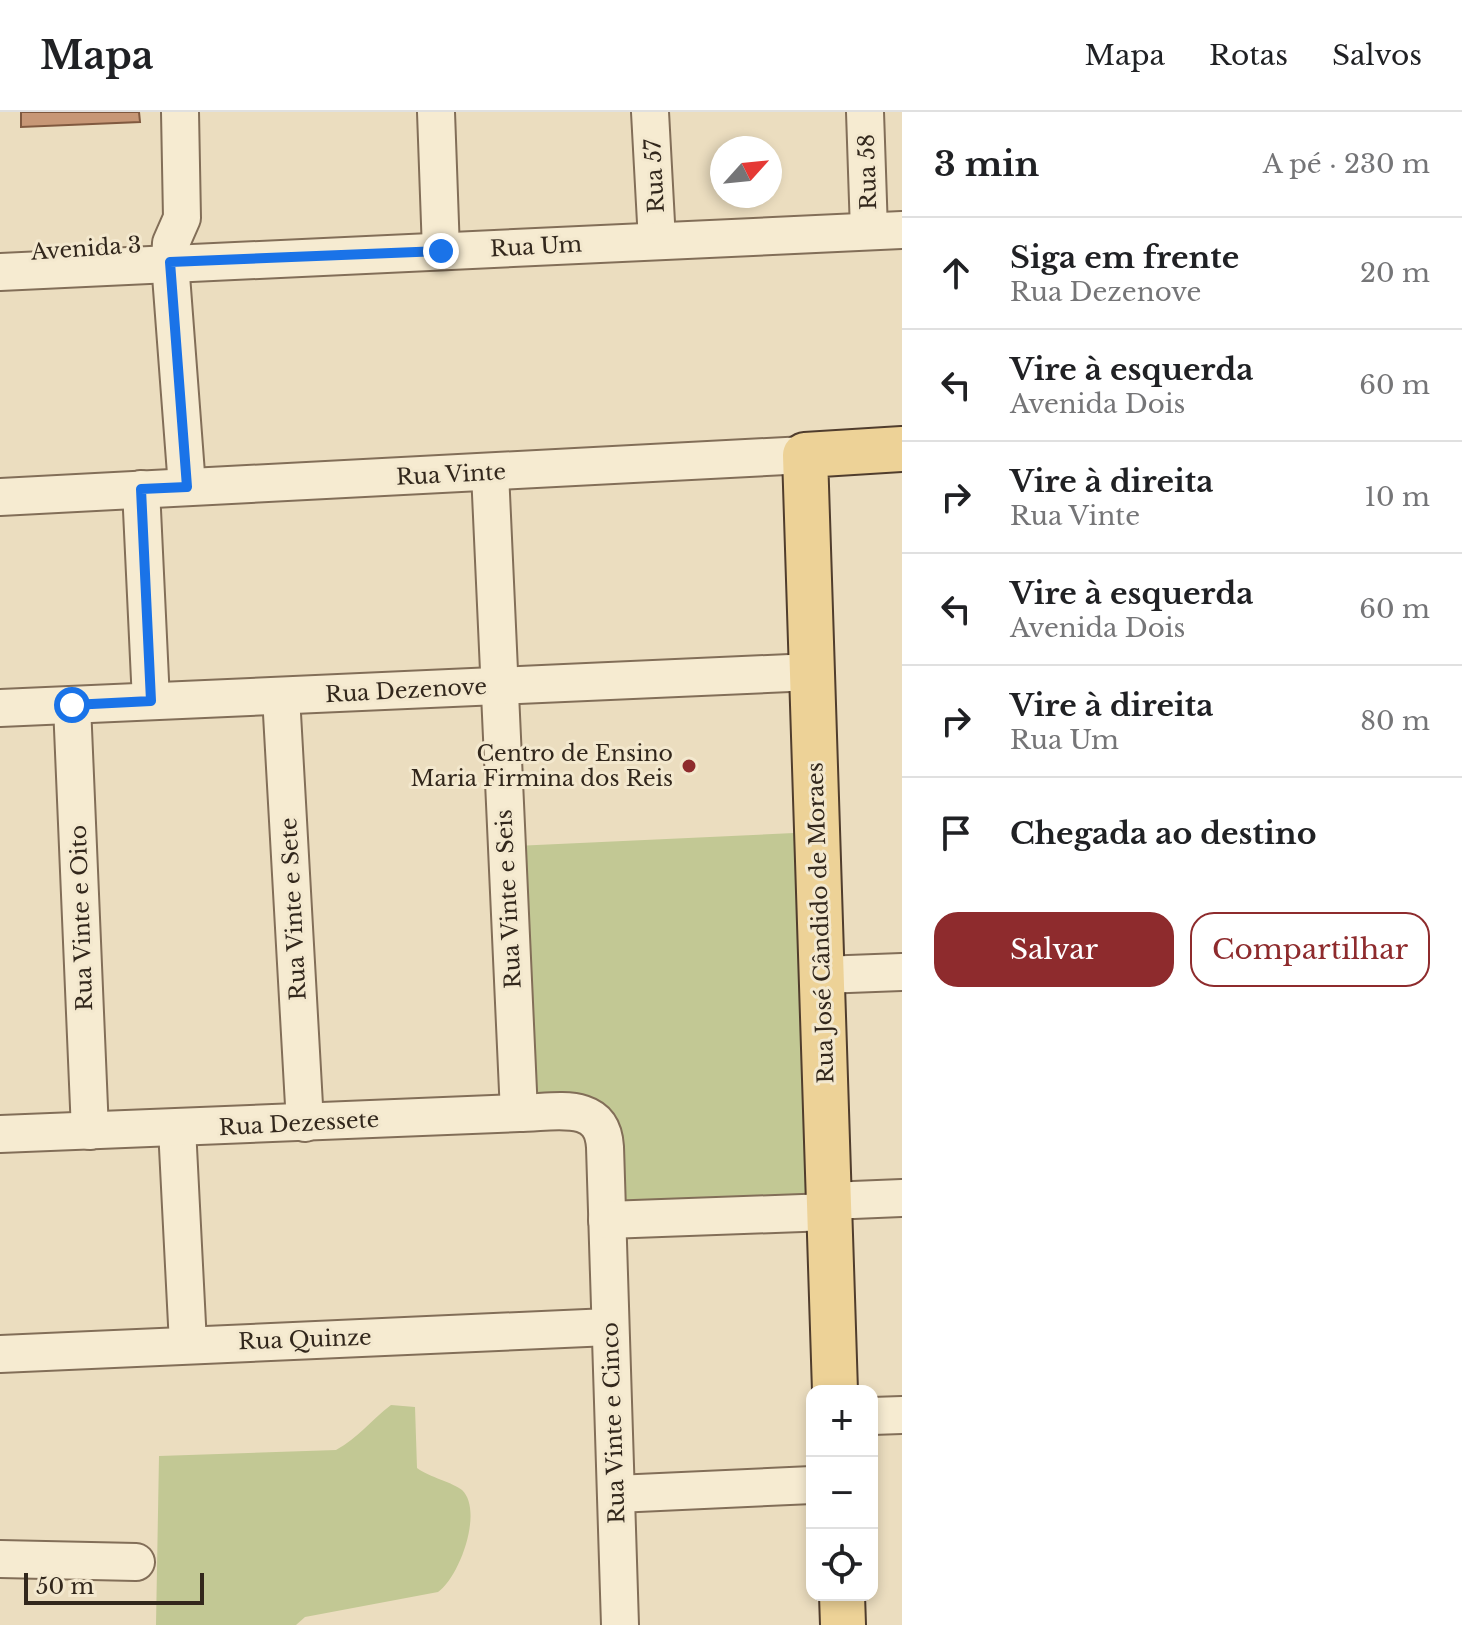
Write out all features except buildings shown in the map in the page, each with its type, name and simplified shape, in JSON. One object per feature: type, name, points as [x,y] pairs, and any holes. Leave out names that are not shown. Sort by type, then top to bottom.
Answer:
[{"type":"main road","name":"Rua Vinte","points":[[805,455],[902,449]]},
{"type":"main road","name":"Rua José Cândido de Moraes","points":[[805,455],[835,1385]]},
{"type":"main road","points":[[842,1601],[843,1625]]},
{"type":"street","points":[[180,112],[182,218],[174,256],[187,487]]},
{"type":"street","points":[[174,256],[202,246],[205,233],[201,112]]},
{"type":"street","points":[[436,112],[441,251]]},
{"type":"street","name":"Rua 57","points":[[650,112],[657,241]]},
{"type":"street","name":"Rua 58","points":[[865,112],[886,231]]},
{"type":"street","name":"Rua Um","points":[[174,256],[441,251],[886,231]]},
{"type":"street","name":"Avenida 3","points":[[0,253],[174,256]]},
{"type":"street","name":"Avenida 3","points":[[0,272],[174,256]]},
{"type":"street","name":"Rua Vinte","points":[[0,497],[805,455]]},
{"type":"street","name":"Rua Vinte e Seis","points":[[490,472],[497,686],[519,1113]]},
{"type":"street","points":[[141,489],[151,701]]},
{"type":"street","name":"Rua Dezenove","points":[[0,708],[812,672]]},
{"type":"street","name":"Rua Vinte e Sete","points":[[281,696],[305,1123]]},
{"type":"street","name":"Rua Vinte e Oito","points":[[72,705],[90,1131]]},
{"type":"street","points":[[822,975],[902,972]]},
{"type":"street","name":"Rua Dezessete","points":[[0,1134],[519,1113],[582,1113],[596,1118]]},
{"type":"street","name":"Rua Vinte e Cinco","points":[[596,1118],[605,1138],[620,1625]]},
{"type":"street","points":[[177,1128],[188,1344]]},
{"type":"street","points":[[607,1220],[829,1207],[902,1198]]},
{"type":"street","name":"Rua Quinze","points":[[0,1354],[609,1327]]},
{"type":"street","points":[[878,1416],[902,1415]]},
{"type":"street","points":[[616,1494],[806,1485]]},
{"type":"street","points":[[0,1559],[136,1562]]},
{"type":"green space","points":[[794,833],[813,1203],[618,1212],[614,1121],[527,1102],[515,846]]},
{"type":"green space","points":[[391,1405],[415,1407],[417,1468],[458,1487],[468,1500],[470,1528],[466,1544],[454,1573],[438,1592],[305,1617],[296,1625],[156,1625],[159,1456],[336,1450]]},
{"type":"place","name":"Centro de Ensino Maria Firmina dos Reis","points":[[689,766]]},
{"type":"route","points":[[72,705],[151,701],[141,489],[187,487],[170,262],[441,251]]}]
